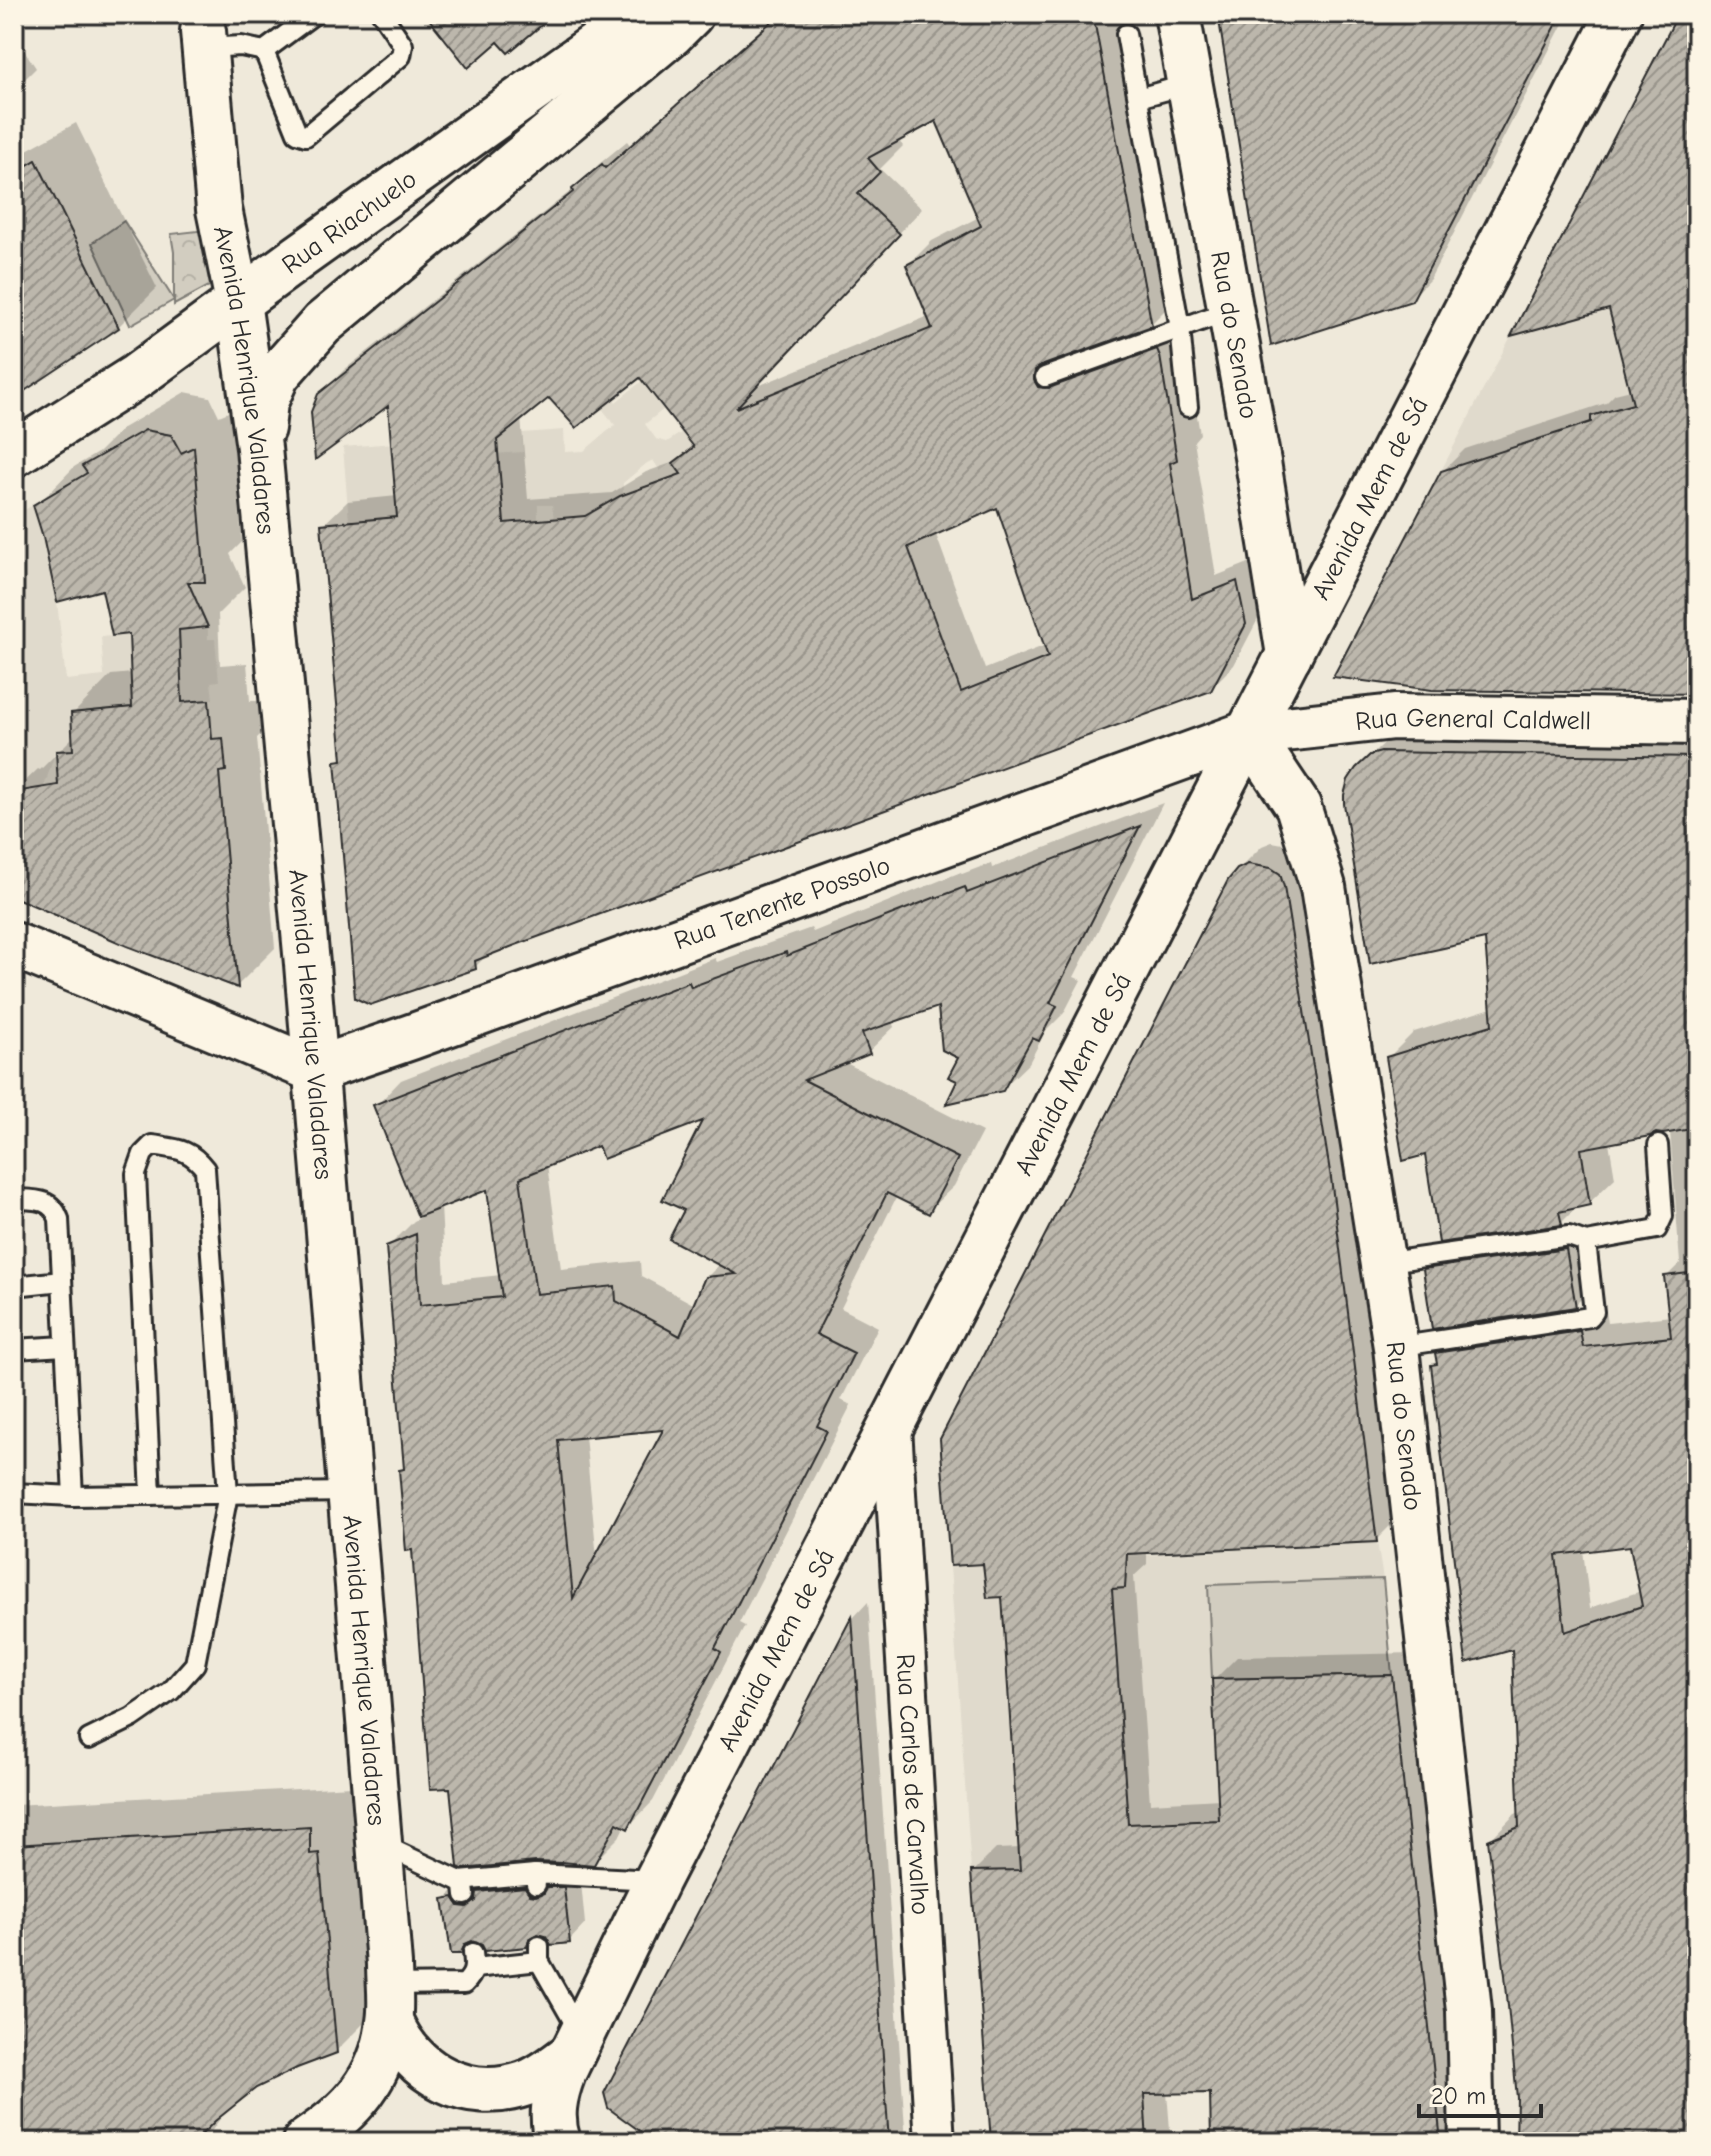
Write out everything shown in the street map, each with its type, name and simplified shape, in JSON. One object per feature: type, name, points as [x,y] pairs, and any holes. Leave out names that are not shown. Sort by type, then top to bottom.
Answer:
[{"type":"main road","name":"Rua Riachuelo","points":[[14,454],[137,376],[640,14]]},
{"type":"main road","points":[[259,448],[265,402],[277,375],[322,324],[691,14]]},
{"type":"main road","name":"Rua do Senado","points":[[1177,14],[1258,462],[1289,655]]},
{"type":"main road","name":"Avenida Mem de Sá","points":[[558,2142],[553,2112],[555,2093],[657,1880],[1619,14]]},
{"type":"main road","name":"Avenida Henrique Valadares","points":[[204,40],[219,209],[238,302],[259,448],[307,964],[379,1843],[389,2003]]},
{"type":"main road","name":"Rua General Caldwell","points":[[1249,733],[1394,717],[1697,722]]},
{"type":"main road","name":"Rua do Senado","points":[[1249,733],[1298,806],[1323,887],[1396,1347],[1469,2010],[1472,2142]]},
{"type":"main road","name":"Rua Tenente Possolo","points":[[315,1070],[1249,733]]},
{"type":"main road","points":[[14,945],[315,1070]]},
{"type":"main road","points":[[389,2003],[397,2037],[412,2057],[455,2084],[472,2089],[508,2088],[526,2083],[539,2077],[577,2045]]},
{"type":"main road","points":[[305,2142],[344,2114],[363,2093],[379,2063],[389,2003]]},
{"type":"street","name":"Rua Carlos de Carvalho","points":[[892,1427],[935,2142]]},
{"type":"lane","points":[[204,40],[264,51],[314,14]]},
{"type":"lane","points":[[264,51],[297,133],[306,136],[401,56],[403,45],[382,14]]},
{"type":"lane","points":[[1126,34],[1180,328],[1188,407]]},
{"type":"lane","points":[[1138,98],[1190,84]]},
{"type":"lane","points":[[1045,377],[1231,310]]},
{"type":"lane","points":[[89,1739],[132,1718],[171,1691],[195,1664],[228,1494],[205,1169],[196,1157],[186,1151],[152,1145],[143,1154],[136,1174],[151,1495]]},
{"type":"lane","points":[[1382,1263],[1569,1236],[1586,1242],[1657,1229],[1663,1216],[1658,1145]]},
{"type":"lane","points":[[14,1199],[47,1202],[56,1210],[59,1219],[73,1496]]},
{"type":"lane","points":[[1396,1347],[1590,1317],[1594,1312],[1586,1242]]},
{"type":"lane","points":[[14,1286],[62,1281]]},
{"type":"lane","points":[[14,1349],[65,1346]]},
{"type":"lane","points":[[14,1493],[73,1496],[350,1492]]},
{"type":"lane","points":[[379,1843],[463,1888],[536,1879],[657,1880]]},
{"type":"lane","points":[[389,2003],[464,1984],[470,1978],[474,1961],[539,1954],[577,2045]]},
{"type":"shaded area","points":[[485,262],[599,380],[616,402],[642,381],[664,409],[645,424],[656,439],[667,442],[682,432],[694,448],[660,471],[653,460],[647,463],[623,483],[623,495],[587,516],[554,519],[552,505],[538,505],[538,519],[519,521],[504,522],[503,509],[349,522],[343,447],[447,439],[449,457],[523,452],[522,433],[564,430],[565,452],[584,451],[615,425]]},
{"type":"shaded area","points":[[1609,309],[1633,404],[1591,416],[1591,422],[1441,471],[1511,336]]},
{"type":"shaded area","points":[[33,505],[57,602],[66,680],[104,676],[101,637],[208,627],[208,639],[215,639],[219,681],[211,682],[213,699],[71,713],[73,750],[56,751],[37,807],[14,860],[14,516]]},
{"type":"shaded area","points":[[1377,1542],[1411,1862],[971,1871],[950,1566]]},
{"type":"green space","points":[[124,221],[174,300],[130,325],[92,243]]},
{"type":"green space","points":[[215,229],[222,279],[174,305],[171,234]]},
{"type":"green space","points":[[1383,1579],[1392,1675],[1212,1679],[1208,1585]]},
{"type":"building","points":[[425,14],[555,14],[508,53],[498,42],[468,68]]},
{"type":"building","points":[[780,14],[1093,14],[1152,326],[1041,366],[1035,370],[1034,380],[1038,387],[1049,388],[1157,349],[1177,460],[1170,463],[1192,599],[1237,581],[1246,624],[1211,691],[513,946],[475,961],[476,969],[370,1005],[355,998],[335,761],[342,760],[321,524],[397,517],[388,406],[315,460],[311,412],[318,394],[573,192],[572,189],[602,164],[605,168]],"holes":[[[936,121],[981,226],[906,265],[932,328],[736,408],[900,234],[858,194],[880,172],[868,158]],[[640,378],[694,447],[673,463],[681,474],[620,496],[585,516],[504,523],[497,440],[549,398],[576,428]],[[997,508],[1048,657],[961,692],[908,547]]]},
{"type":"building","points":[[1218,14],[1562,14],[1412,301],[1271,346]]},
{"type":"building","points":[[1678,14],[1697,14],[1697,694],[1432,690],[1333,677],[1441,471],[1591,422],[1591,416],[1633,404],[1609,309],[1511,336]]},
{"type":"building","points":[[36,160],[119,328],[14,398],[14,173]]},
{"type":"building","points":[[145,430],[171,435],[181,453],[194,447],[205,582],[188,582],[208,627],[179,630],[182,702],[209,700],[212,739],[223,738],[226,771],[219,772],[238,988],[127,946],[14,897],[14,792],[58,785],[56,751],[73,750],[71,713],[132,707],[129,634],[112,636],[102,590],[57,602],[33,505],[87,473],[82,466]]},
{"type":"building","points":[[1381,752],[1697,757],[1697,1128],[1581,1149],[1590,1205],[1559,1212],[1562,1225],[1439,1243],[1425,1155],[1403,1161],[1386,1057],[1492,1025],[1485,939],[1370,964],[1344,795],[1348,780],[1356,768],[1370,755]]},
{"type":"building","points":[[1140,826],[1050,1003],[1057,1006],[1039,1041],[1032,1038],[1003,1091],[946,1104],[957,1081],[948,1077],[958,1058],[942,1050],[938,1007],[862,1033],[870,1054],[804,1080],[958,1158],[929,1214],[887,1193],[816,1334],[854,1353],[817,1426],[827,1431],[715,1648],[721,1652],[628,1829],[617,1823],[594,1865],[536,1862],[458,1867],[450,1788],[430,1789],[412,1550],[406,1551],[399,1470],[404,1469],[386,1246],[416,1234],[420,1305],[502,1297],[487,1190],[418,1217],[373,1105],[689,982],[691,987],[786,952],[787,956],[965,887],[967,893]],"holes":[[[702,1121],[662,1200],[684,1210],[669,1239],[736,1274],[705,1277],[680,1336],[616,1301],[615,1286],[536,1294],[520,1178],[598,1146],[603,1159]],[[663,1430],[573,1598],[558,1440]]]},
{"type":"building","points":[[1248,864],[1271,868],[1280,874],[1284,887],[1331,1178],[1377,1542],[1127,1554],[1125,1588],[1112,1589],[1128,1824],[1219,1820],[1212,1679],[1392,1675],[1441,2142],[1211,2142],[1210,2093],[1144,2094],[1147,2142],[991,2142],[971,1871],[1020,1870],[1002,1597],[987,1598],[983,1564],[950,1566],[940,1439],[1228,880],[1237,869]]},
{"type":"building","points":[[1566,1249],[1576,1307],[1432,1329],[1423,1269]]},
{"type":"building","points":[[1697,1272],[1697,2142],[1516,2142],[1517,2098],[1488,1840],[1519,1827],[1512,1650],[1466,1663],[1431,1365],[1437,1364],[1435,1353],[1580,1331],[1583,1347],[1671,1337],[1664,1276]],"holes":[[[1630,1546],[1642,1606],[1565,1632],[1556,1555]]]},
{"type":"building","points":[[852,1616],[889,2142],[655,2142],[608,2108],[604,2093]]},
{"type":"building","points":[[310,1827],[310,1854],[319,1853],[337,2053],[256,2088],[194,2142],[14,2142],[14,1845]]},
{"type":"building","points":[[525,1887],[530,1895],[536,1896],[544,1893],[547,1887],[564,1887],[570,1943],[551,1945],[546,1936],[538,1934],[529,1939],[527,1947],[485,1951],[482,1945],[472,1941],[465,1944],[461,1954],[451,1954],[443,1899],[453,1897],[459,1906],[467,1907],[476,1901],[477,1892]]}]
